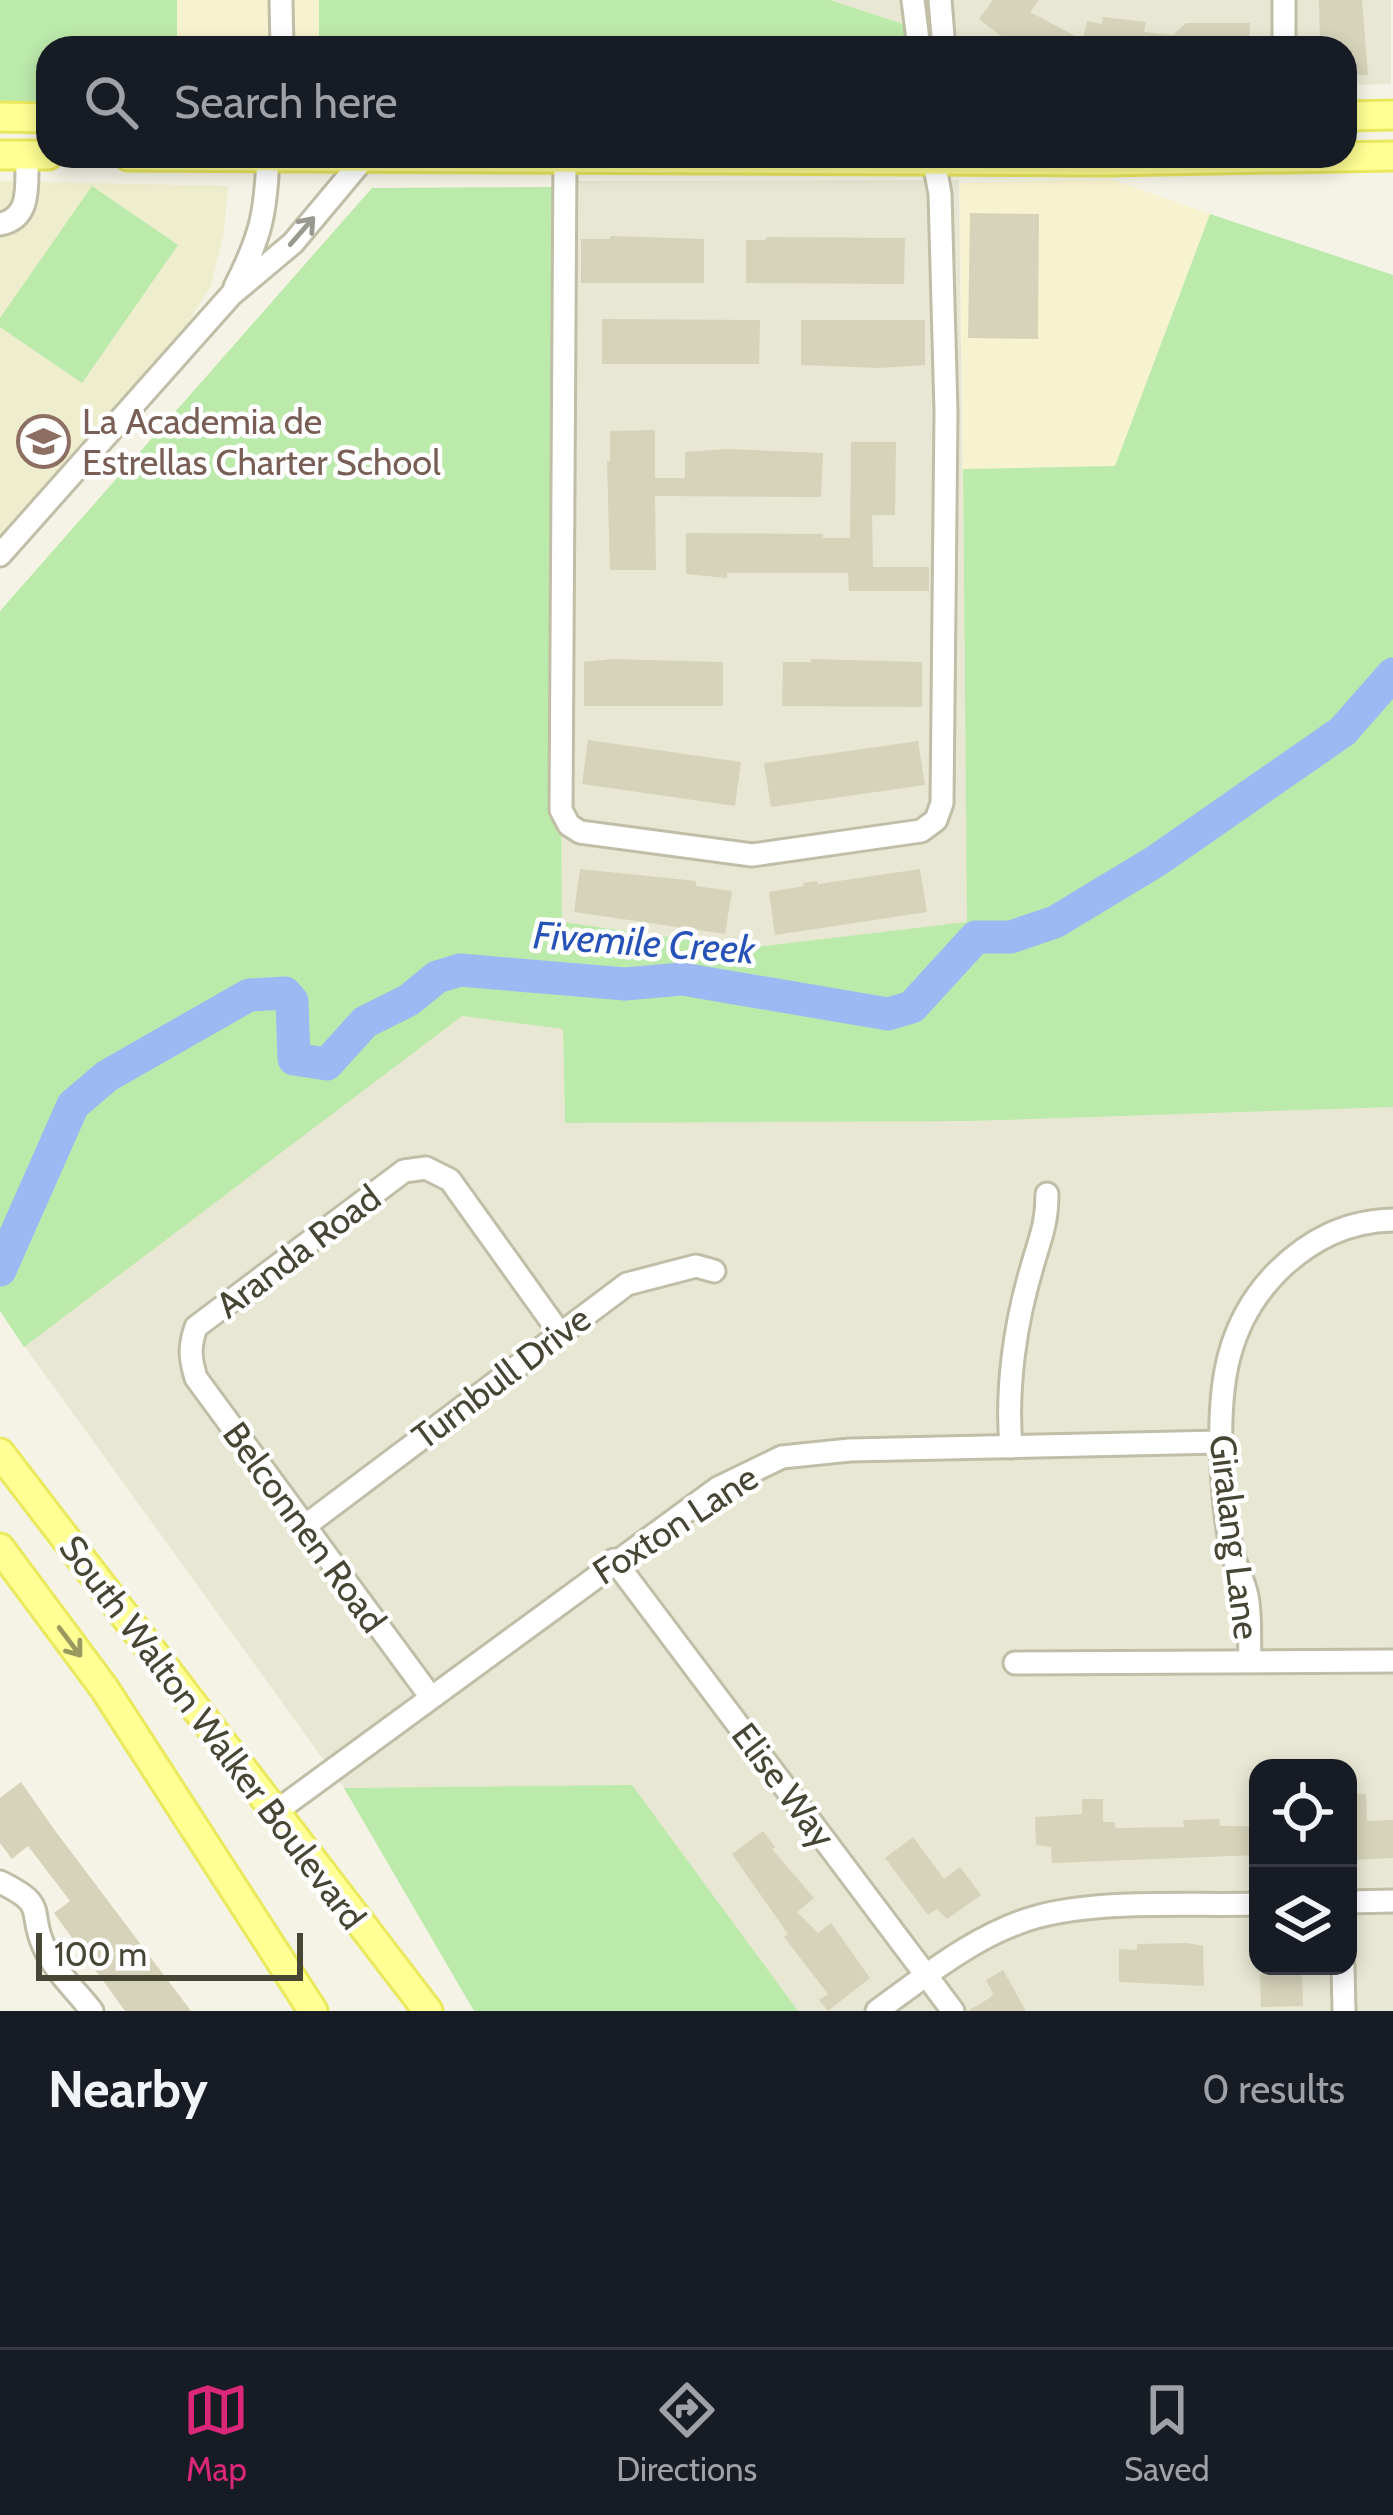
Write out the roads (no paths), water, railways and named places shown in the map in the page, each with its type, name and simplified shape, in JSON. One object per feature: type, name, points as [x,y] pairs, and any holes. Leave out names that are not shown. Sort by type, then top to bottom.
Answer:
[{"type":"main road","points":[[1357,116],[1393,115]]},
{"type":"main road","points":[[0,117],[36,118]]},
{"type":"main road","points":[[1357,157],[1393,156]]},
{"type":"main road","name":"South Walton Walker Boulevard","points":[[0,1453],[428,2011]]},
{"type":"main road","name":"South Walton Walker Boulevard","points":[[0,1548],[104,1688],[313,2011]]},
{"type":"street","points":[[281,0],[282,36]]},
{"type":"street","points":[[913,0],[918,36]]},
{"type":"street","points":[[940,0],[943,36]]},
{"type":"street","points":[[1284,0],[1284,36]]},
{"type":"street","points":[[0,224],[16,218],[24,208],[25,155]]},
{"type":"street","points":[[231,296],[258,242],[268,168]]},
{"type":"street","points":[[0,555],[231,296],[293,243],[357,168]]},
{"type":"street","points":[[565,168],[561,810],[580,832],[752,855],[921,831],[936,820],[942,803],[946,412],[936,168]]},
{"type":"street","name":"Aranda Road","points":[[189,1354],[196,1327],[404,1171],[426,1168],[450,1180],[559,1332]]},
{"type":"street","points":[[1011,1447],[1012,1364],[1032,1267],[1047,1227],[1047,1194]]},
{"type":"street","name":"Giralang Lane","points":[[1250,1661],[1247,1598],[1223,1498],[1220,1398],[1228,1354],[1258,1294],[1287,1263],[1322,1238],[1363,1220],[1393,1220]]},
{"type":"street","name":"Turnbull Drive","points":[[304,1526],[626,1284],[696,1266],[714,1270]]},
{"type":"street","name":"Belconnen Road","points":[[189,1354],[196,1378],[430,1696]]},
{"type":"street","name":"Foxton Lane","points":[[274,1813],[718,1487],[782,1457],[850,1450],[1221,1442]]},
{"type":"street","name":"Elise Way","points":[[614,1560],[953,2011]]},
{"type":"street","points":[[1015,1663],[1393,1661]]},
{"type":"street","points":[[0,1882],[29,1898],[44,1948],[92,2011]]},
{"type":"street","points":[[1357,1902],[1393,1901]]},
{"type":"street","points":[[877,2011],[945,1961],[1032,1918],[1075,1910],[1249,1904]]},
{"type":"street","points":[[1343,1975],[1344,2011]]},
{"type":"waterway","name":"Fivemile Creek","points":[[0,1270],[73,1105],[107,1076],[249,995],[285,993],[292,1001],[294,1059],[327,1064],[365,1022],[409,1000],[437,977],[460,970],[625,984],[682,979],[888,1014],[912,1007],[976,937],[1011,937],[1055,922],[1156,861],[1343,731],[1393,674]]},
{"type":"place","name":"La Academia de Estrellas Charter School","points":[[43,442]]}]
